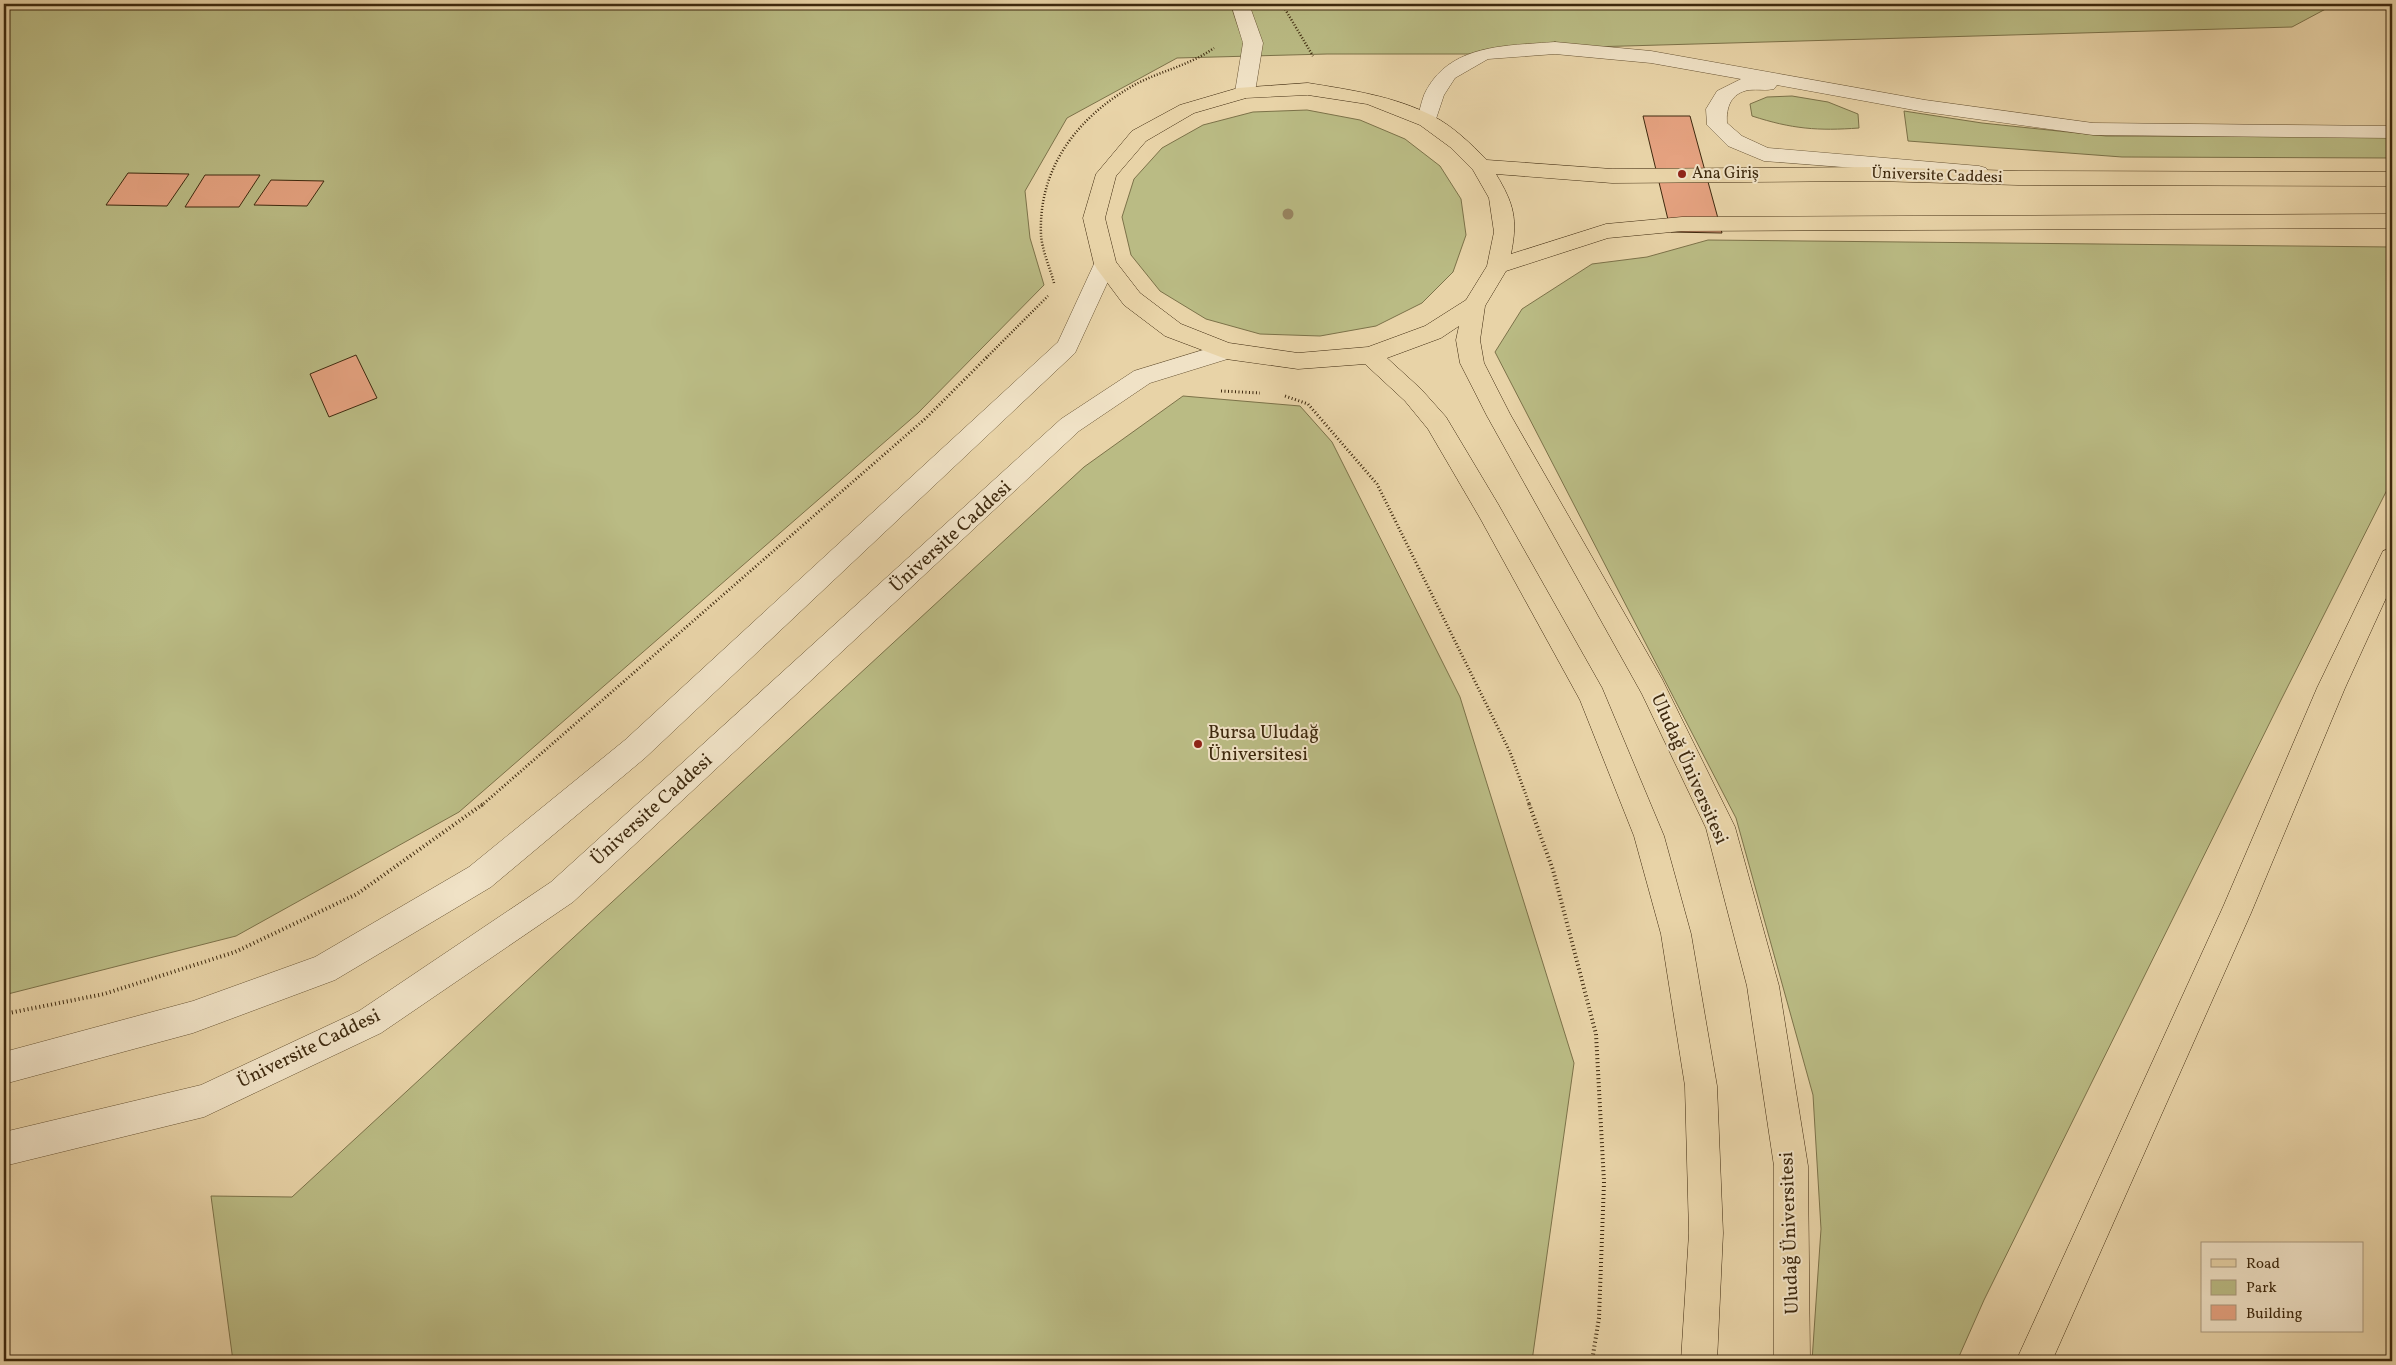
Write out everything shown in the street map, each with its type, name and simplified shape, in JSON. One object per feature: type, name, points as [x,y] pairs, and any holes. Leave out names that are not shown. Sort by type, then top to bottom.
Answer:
[{"type":"main road","points":[[1317,91],[1371,99],[1427,121],[1457,142],[1482,166],[1500,198],[1505,232],[1498,266],[1474,306],[1432,332],[1370,355],[1298,361],[1226,350],[1173,330],[1132,300],[1105,264],[1094,218],[1106,174],[1139,136],[1186,109],[1245,92],[1317,91]]},
{"type":"main road","name":"Üniversite Caddesi","points":[[1482,166],[1612,176],[1876,174],[2018,178],[2392,179]]},
{"type":"main road","points":[[1498,266],[1606,232],[1682,224],[2392,221]]},
{"type":"main road","name":"Uludağ Üniversitesi","points":[[1474,306],[1468,340],[1472,363],[1499,416],[1652,687],[1720,827],[1763,986],[1791,1166],[1792,1361]]},
{"type":"main road","points":[[1370,355],[1413,395],[1437,423],[1489,511],[1592,696],[1649,836],[1676,934],[1701,1086],[1706,1233],[1699,1361]]},
{"type":"main road","points":[[2034,1361],[2228,931],[2331,688],[2392,558]]},
{"type":"street","points":[[1240,4],[1252,43],[1245,92]]},
{"type":"street","points":[[1427,121],[1434,95],[1448,74],[1483,54],[1555,48],[1651,56],[1925,106],[2093,129],[2392,132]]},
{"type":"street","points":[[1826,88],[1745,84],[1724,96],[1716,109],[1717,125],[1735,141],[1764,154],[1919,166],[2018,178]]},
{"type":"street","points":[[4,1068],[193,1017],[324,969],[480,877],[635,749],[1067,347],[1105,264]]},
{"type":"street","name":"Üniversite Caddesi","points":[[4,1149],[204,1101],[370,1022],[562,892],[1070,425],[1142,377],[1226,350]]},
{"type":"path","points":[[1282,4],[1313,56]]},
{"type":"path","points":[[1056,289],[1041,236],[1046,186],[1063,148],[1079,127],[1113,100],[1139,83],[1197,60],[1213,51],[1216,41]]},
{"type":"path","points":[[4,1014],[104,994],[236,952],[357,894],[473,814],[926,418],[1049,296]]},
{"type":"path","points":[[1217,390],[1263,393]]},
{"type":"path","points":[[1281,394],[1308,404],[1377,484],[1510,752],[1553,870],[1596,1034],[1604,1182],[1599,1318],[1592,1361]]},
{"type":"green space","points":[[4,4],[2335,4],[2292,27],[1555,48],[1483,54],[1327,54],[1177,58],[1067,118],[1025,191],[1030,238],[1044,285],[918,413],[459,812],[236,936],[4,995]]},
{"type":"green space","points":[[1792,96],[1828,102],[1858,114],[1859,128],[1805,128],[1780,124],[1752,116],[1750,104],[1767,97]]},
{"type":"green space","points":[[1307,110],[1360,120],[1405,139],[1440,166],[1461,199],[1466,235],[1453,272],[1422,303],[1376,326],[1320,336],[1260,334],[1206,319],[1160,291],[1131,255],[1122,217],[1134,179],[1162,148],[1203,125],[1253,112]]},
{"type":"green space","points":[[1904,111],[1982,123],[2106,136],[2392,137],[2392,158],[2122,157],[1908,141]]},
{"type":"green space","points":[[1708,240],[2392,247],[2392,480],[1984,1300],[1957,1361],[1812,1361],[1821,1229],[1813,1095],[1736,818],[1495,352],[1522,309],[1592,264],[1647,257]]},
{"type":"green space","points":[[1183,396],[1300,406],[1332,442],[1460,697],[1574,1063],[1532,1361],[233,1361],[211,1196],[292,1197],[1084,467]]},
{"type":"building","name":"Ana Giriş","points":[[1643,116],[1690,116],[1722,233],[1671,232]]},
{"type":"building","points":[[128,173],[189,174],[167,206],[106,205]]},
{"type":"building","points":[[205,175],[260,175],[239,207],[185,207]]},
{"type":"building","points":[[271,180],[324,181],[307,206],[254,205]]},
{"type":"building","points":[[356,355],[377,398],[329,417],[310,374]]},
{"type":"place","name":"Ana Giriş","points":[[1682,174]]},
{"type":"place","name":"Bursa Uludağ Üniversitesi","points":[[1198,744]]}]
